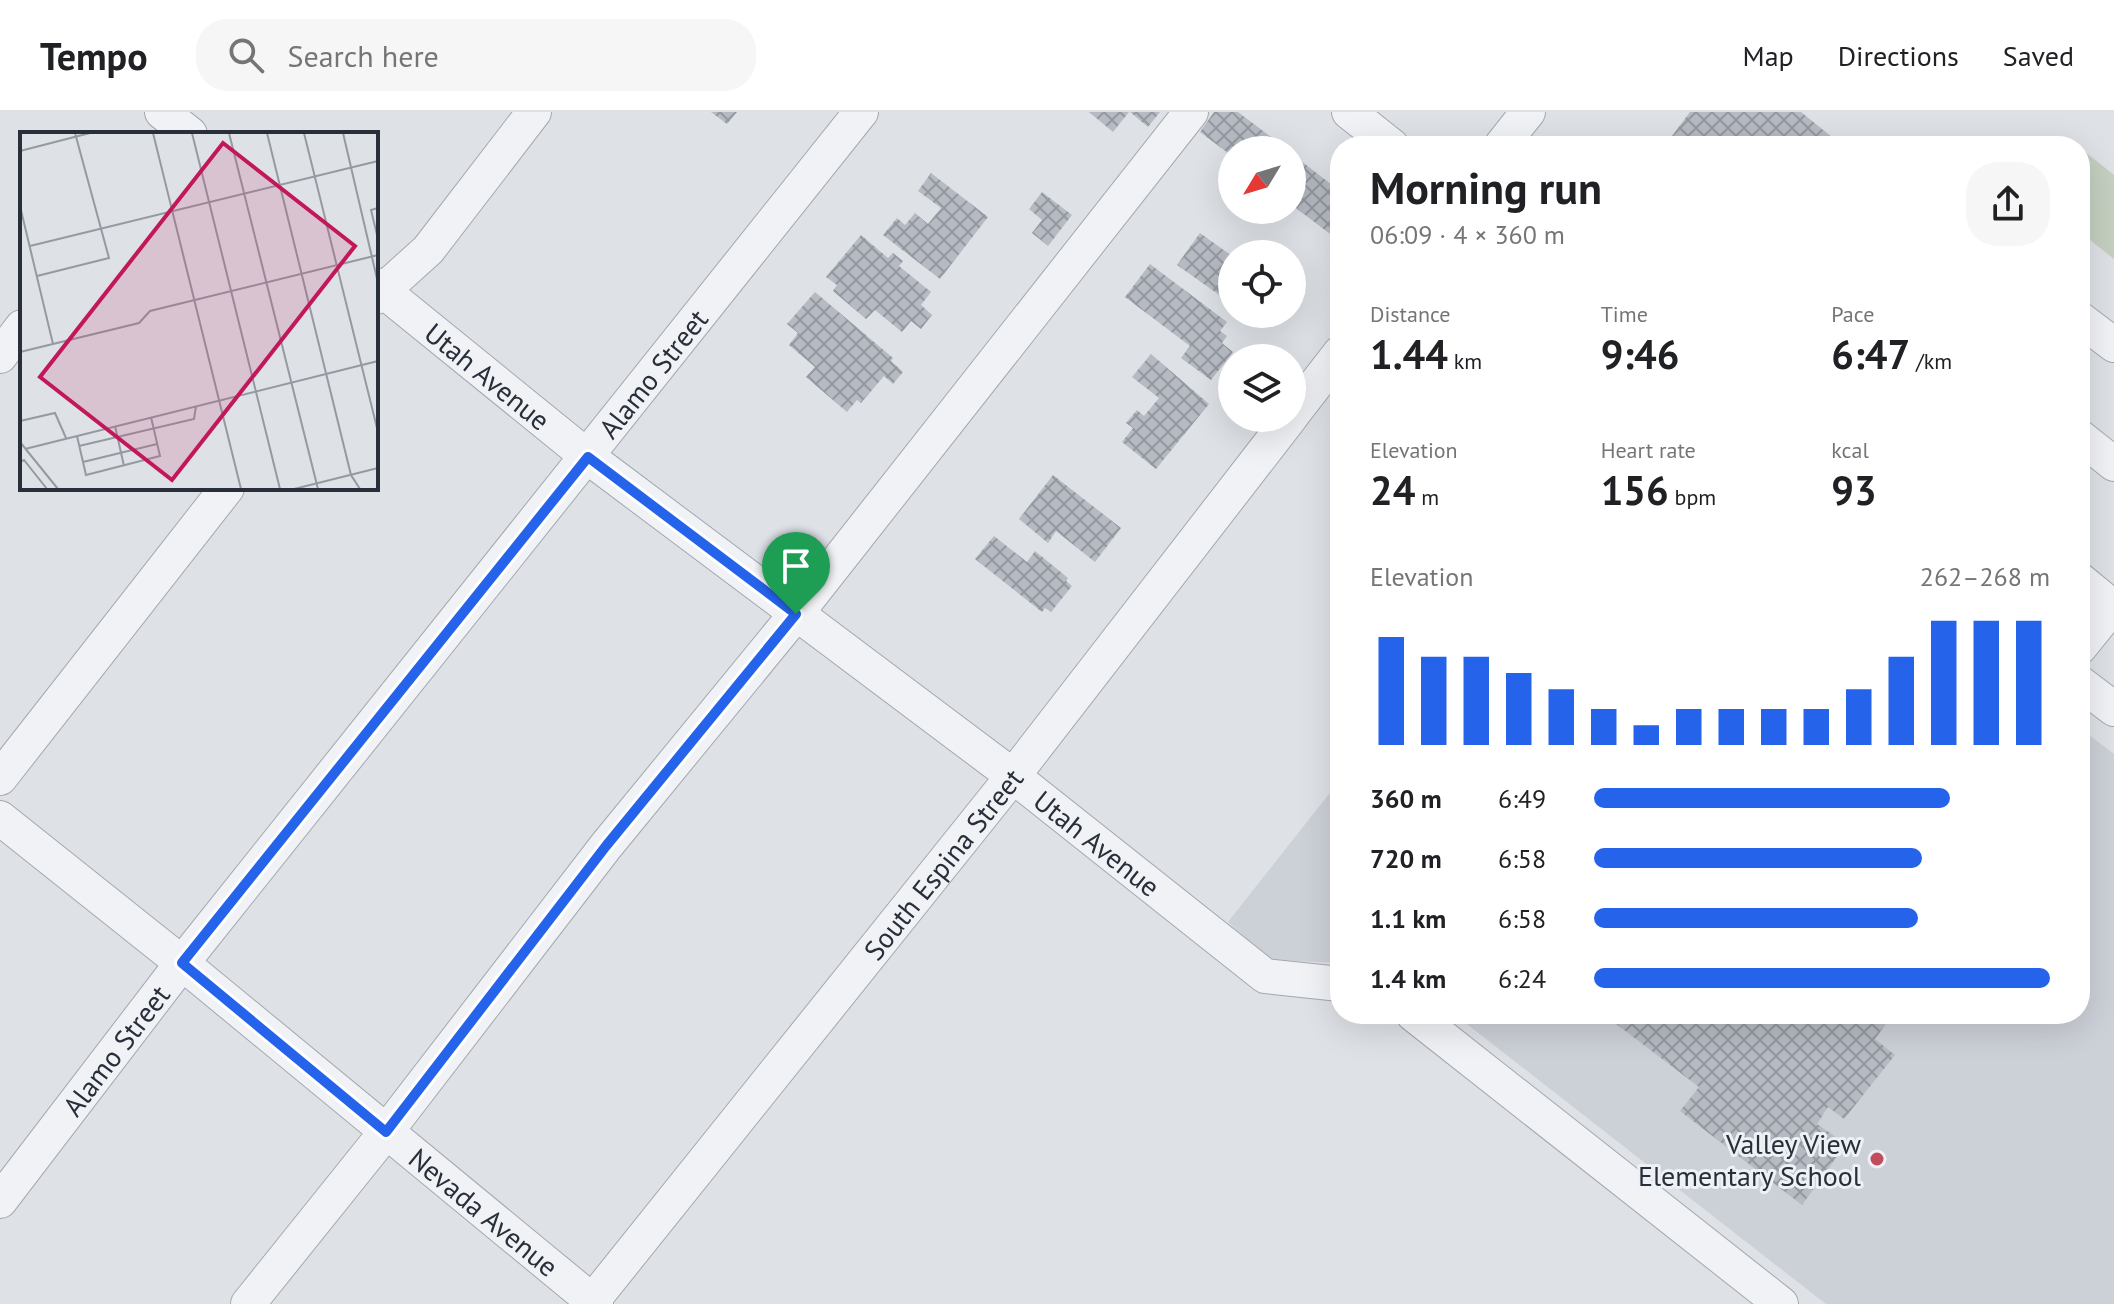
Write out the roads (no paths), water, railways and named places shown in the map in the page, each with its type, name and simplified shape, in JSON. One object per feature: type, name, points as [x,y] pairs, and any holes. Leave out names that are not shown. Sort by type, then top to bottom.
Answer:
[{"type":"street","points":[[378,291],[428,250],[534,112]]},
{"type":"street","name":"Alamo Street","points":[[0,1201],[182,963],[861,112]]},
{"type":"street","points":[[248,1304],[386,1132],[606,846],[796,614],[1191,112]]},
{"type":"street","points":[[1349,112],[1379,136]]},
{"type":"street","points":[[1509,136],[1528,112]]},
{"type":"street","name":"Utah Avenue","points":[[378,291],[588,457],[1013,776],[1265,976],[1330,983]]},
{"type":"street","points":[[2090,327],[2114,345]]},
{"type":"street","points":[[0,356],[20,330]]},
{"type":"street","name":"South Espina Street","points":[[1306,397],[1330,366]]},
{"type":"street","name":"South Espina Street","points":[[593,1303],[1013,776],[1279,432]]},
{"type":"street","points":[[2090,445],[2114,464]]},
{"type":"street","points":[[0,778],[225,490]]},
{"type":"street","points":[[2090,588],[2114,607],[2090,635]]},
{"type":"street","points":[[2090,691],[2114,709]]},
{"type":"street","name":"Nevada Avenue","points":[[0,818],[182,963],[593,1303]]},
{"type":"street","points":[[1426,1024],[1781,1304]]},
{"type":"place","name":"Valley View Elementary School","points":[[1877,1159]]}]
